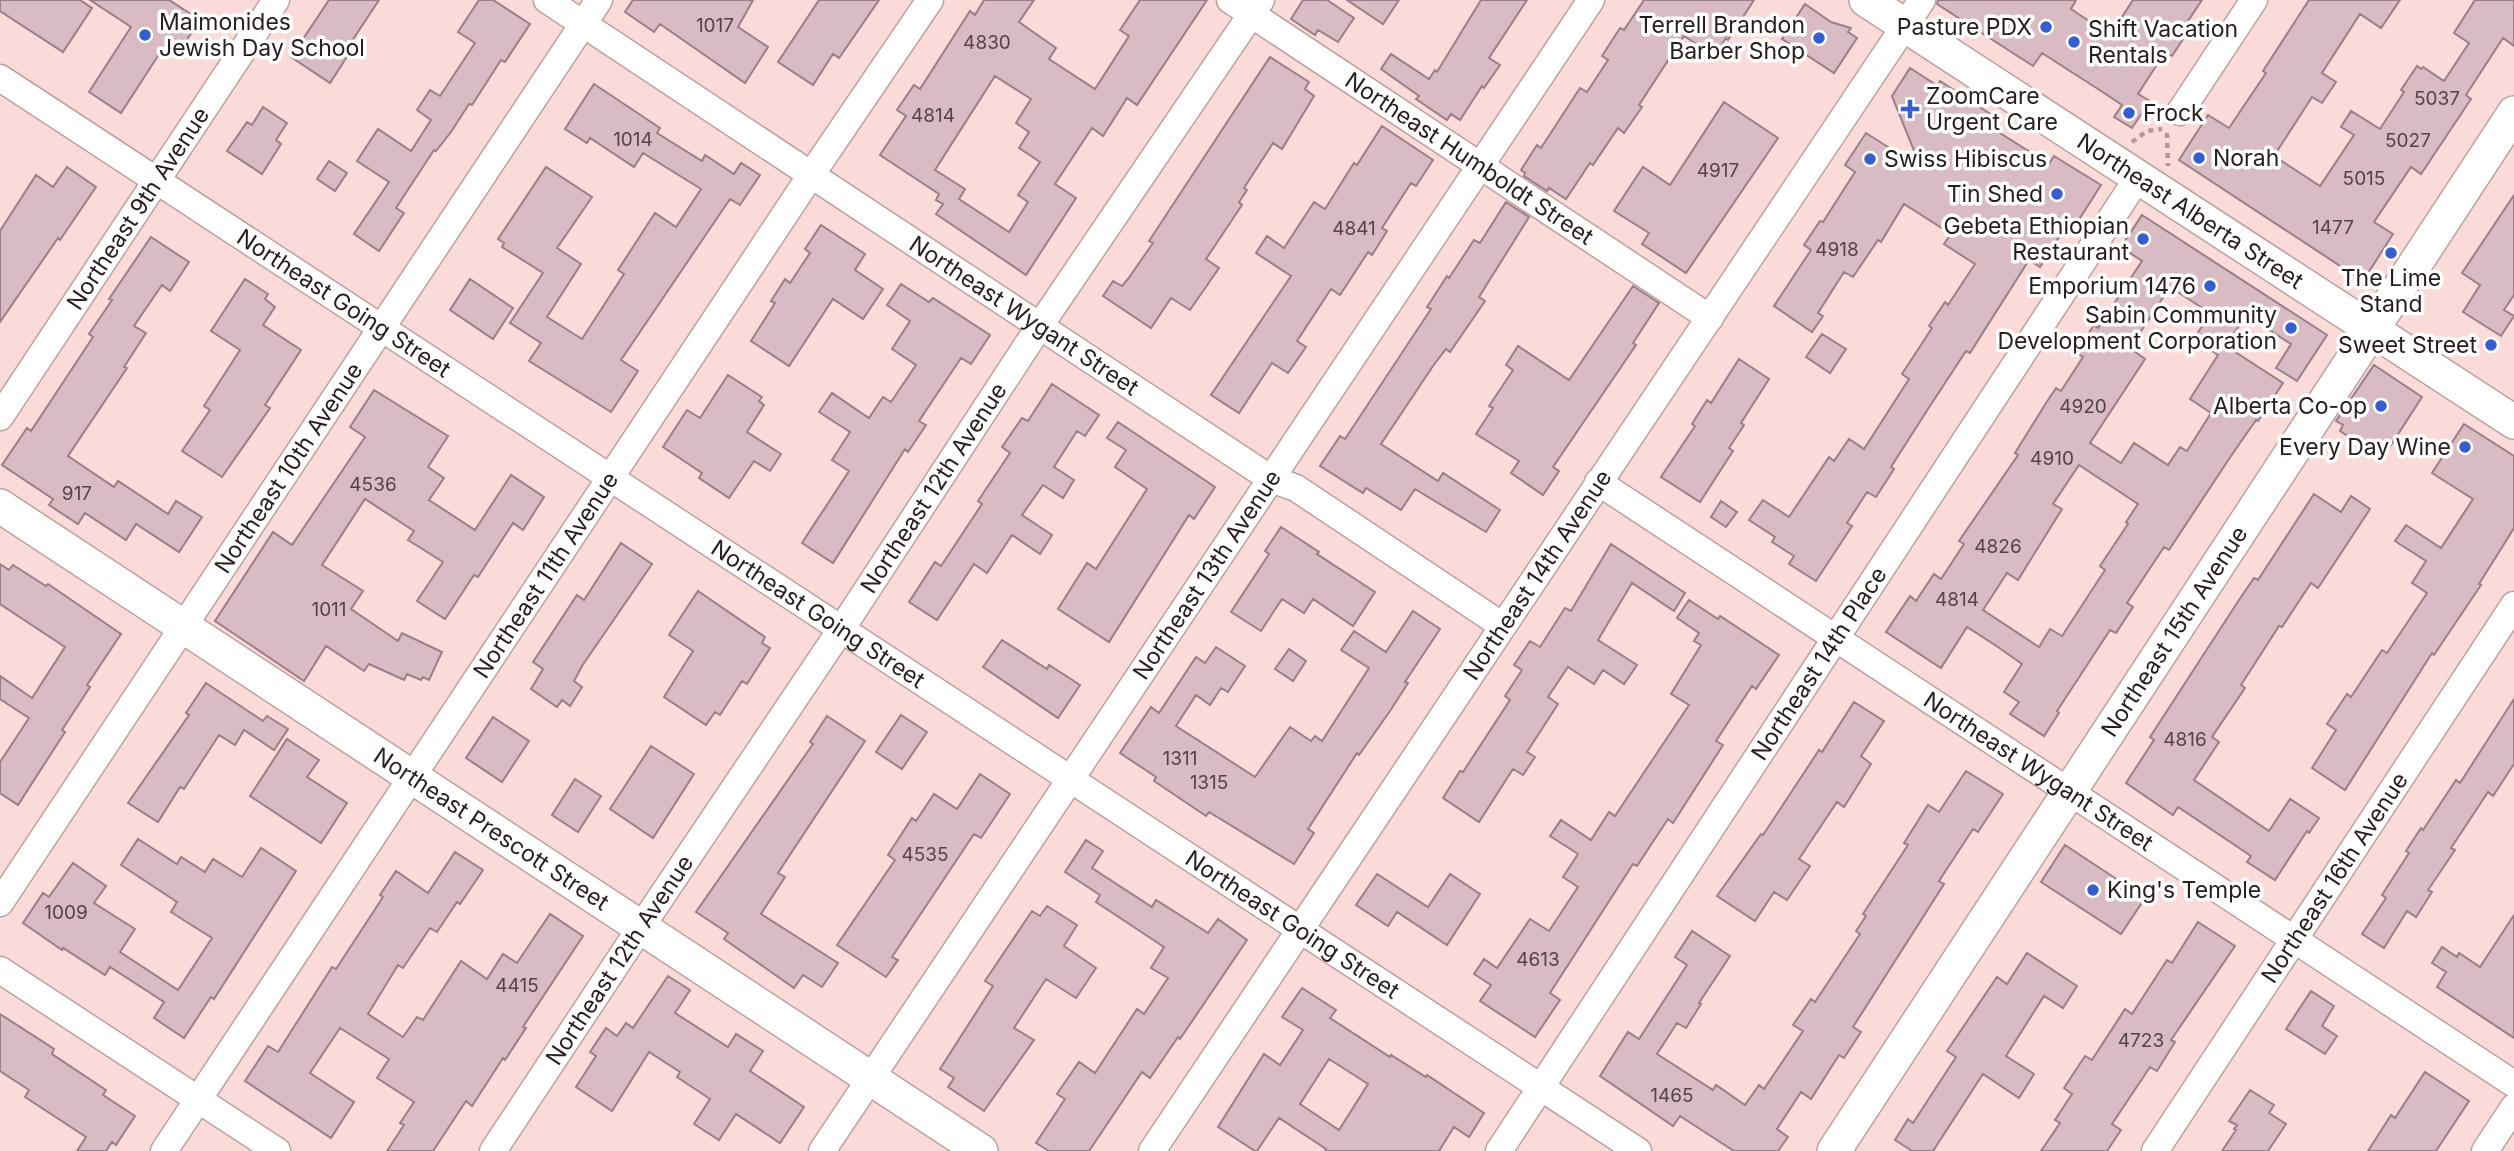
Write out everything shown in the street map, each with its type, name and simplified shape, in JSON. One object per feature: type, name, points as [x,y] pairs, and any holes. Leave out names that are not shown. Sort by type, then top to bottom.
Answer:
[{"type":"street","name":"Northeast 9th Avenue","points":[[0,417],[276,0]]},
{"type":"street","name":"Northeast Wygant Street","points":[[547,0],[1271,479],[1296,488],[1503,626]]},
{"type":"street","name":"Northeast 10th Avenue","points":[[0,903],[599,0]]},
{"type":"street","name":"Northeast 11th Avenue","points":[[164,1151],[411,776],[930,0]]},
{"type":"street","name":"Northeast Humboldt Street","points":[[1230,0],[1257,7],[1481,164],[1710,318]]},
{"type":"street","name":"Northeast 13th Avenue","points":[[822,1151],[1591,0]]},
{"type":"street","name":"Northeast Alberta Street","points":[[1866,0],[1913,13],[2139,176],[2514,422]]},
{"type":"street","points":[[2180,112],[2254,0]]},
{"type":"street","name":"Northeast 12th Avenue","points":[[493,1151],[1039,327],[1257,7]]},
{"type":"street","name":"Northeast 14th Avenue","points":[[1152,1151],[1913,13]]},
{"type":"street","name":"Northeast Going Street","points":[[0,78],[1638,1151]]},
{"type":"street","name":"Northeast 15th Avenue","points":[[1834,1151],[2514,113]]},
{"type":"street","name":"Northeast 14th Place","points":[[1499,1151],[2139,176]]},
{"type":"street","name":"Northeast Wygant Street","points":[[1598,482],[2514,1084]]},
{"type":"street","name":"Northeast Prescott Street","points":[[0,506],[981,1151]]},
{"type":"street","name":"Northeast 16th Avenue","points":[[2155,1151],[2514,605]]},
{"type":"street","points":[[0,970],[276,1151]]},
{"type":"street","points":[[2485,1151],[2514,1107]]},
{"type":"building","points":[[0,0],[80,0],[92,8],[63,52],[0,11]]},
{"type":"building","points":[[90,0],[169,0],[200,20],[176,56],[163,48],[121,113],[89,92],[131,27]]},
{"type":"building","points":[[329,0],[379,0],[346,50],[350,52],[330,83],[291,57]]},
{"type":"building","points":[[479,0],[493,0],[530,24],[505,62],[501,60],[472,105],[469,104],[451,132],[436,151],[434,150],[396,208],[404,213],[379,251],[354,234],[389,182],[357,161],[378,129],[411,151],[431,120],[417,110],[430,90],[440,96],[475,43],[458,32]]},
{"type":"building","points":[[633,0],[753,0],[738,27],[768,47],[745,83],[660,24],[654,32],[625,12]]},
{"type":"building","points":[[819,0],[879,0],[839,58],[833,54],[813,85],[778,62]]},
{"type":"building","points":[[984,0],[1034,0],[1019,22],[1056,48],[1049,59],[1095,89],[1129,36],[1120,30],[1140,0],[1207,0],[1137,105],[1127,98],[1103,136],[1092,128],[1055,184],[1076,198],[1026,275],[936,214],[943,204],[936,200],[939,194],[880,155],[906,116],[897,110],[914,85],[920,89],[970,11],[975,15]],"holes":[[[995,76],[1031,99],[1016,123],[1029,132],[1019,148],[1040,162],[1018,195],[1028,202],[1009,232],[959,199],[965,189],[935,170]]]},
{"type":"building","points":[[1303,0],[1327,0],[1354,18],[1338,42],[1318,30],[1315,35],[1291,19]]},
{"type":"building","points":[[1347,0],[1399,0],[1383,24]]},
{"type":"building","points":[[1481,0],[1527,0],[1489,58],[1500,65],[1484,88],[1482,86],[1460,120],[1451,114],[1447,120],[1416,99],[1419,96],[1381,69],[1391,54],[1429,79],[1435,70],[1437,72]]},
{"type":"building","points":[[1644,0],[1754,0],[1714,56],[1684,36],[1624,133],[1618,128],[1566,199],[1549,188],[1547,191],[1524,176],[1525,173],[1521,170],[1537,145],[1541,148],[1580,88],[1587,92],[1608,60],[1602,56],[1620,28],[1624,30]]},
{"type":"building","points":[[1938,0],[2076,0],[2071,9],[2110,35],[2133,0],[2202,0],[2180,33],[2185,36],[2172,56],[2165,52],[2138,94],[2150,101],[2132,128],[2114,117],[2122,105],[2098,89],[2042,53],[2033,66],[1937,4]]},
{"type":"building","points":[[2309,0],[2400,0],[2381,28],[2360,14],[2322,73],[2336,82],[2322,103],[2312,97],[2274,156],[2320,186],[2354,135],[2341,127],[2351,111],[2380,129],[2417,66],[2444,81],[2469,43],[2454,33],[2475,0],[2514,0],[2514,46],[2503,38],[2466,95],[2471,99],[2421,174],[2411,167],[2374,222],[2393,234],[2363,281],[2179,160],[2208,115],[2229,128],[2266,73],[2263,71]]},
{"type":"building","name":"Terrell Brandon Barber Shop","points":[[1805,4],[1831,22],[1851,28],[1848,32],[1857,38],[1834,73],[1782,39]]},
{"type":"building","points":[[1270,57],[1309,82],[1305,89],[1314,96],[1282,149],[1273,143],[1244,188],[1247,190],[1239,202],[1242,205],[1206,259],[1219,268],[1190,310],[1171,298],[1151,328],[1103,296],[1113,281],[1122,286],[1128,279],[1153,243],[1149,241]]},
{"type":"building","points":[[1910,68],[1938,86],[1940,81],[1998,119],[1992,128],[2049,164],[2054,156],[2101,185],[2071,232],[2065,228],[2040,267],[2029,260],[1970,353],[1966,351],[1928,409],[1891,467],[1894,469],[1876,497],[1867,492],[1847,523],[1852,526],[1816,581],[1789,564],[1794,556],[1772,542],[1775,537],[1749,520],[1763,500],[1789,517],[1829,457],[1834,461],[1849,439],[1864,449],[1909,379],[1902,374],[1932,328],[1929,326],[1945,302],[1948,305],[1975,264],[1944,244],[1951,234],[1904,204],[1881,242],[1878,240],[1853,277],[1844,272],[1818,313],[1823,316],[1812,332],[1774,306],[1811,250],[1804,245],[1820,221],[1823,222],[1855,172],[1845,165],[1866,133],[1921,168],[1892,96]]},
{"type":"building","points":[[594,84],[660,128],[657,133],[702,161],[705,155],[734,174],[741,163],[760,175],[740,205],[730,199],[621,360],[638,371],[611,412],[529,361],[541,343],[510,323],[543,273],[502,247],[504,243],[498,239],[546,167],[592,197],[557,248],[581,264],[547,317],[582,339],[624,274],[618,270],[655,213],[676,227],[701,189],[643,153],[634,167],[590,138],[587,143],[565,129]]},
{"type":"building","points":[[1724,102],[1778,138],[1686,273],[1642,244],[1649,233],[1614,211],[1643,167],[1670,185]]},
{"type":"building","points":[[263,107],[287,123],[276,140],[281,144],[262,174],[227,151],[247,122],[252,125]]},
{"type":"building","points":[[1382,126],[1433,160],[1416,186],[1411,183],[1382,228],[1387,231],[1372,255],[1368,252],[1340,295],[1331,289],[1297,341],[1306,347],[1288,373],[1272,363],[1239,413],[1211,395],[1291,276],[1256,253],[1267,236],[1284,248],[1314,202],[1325,209],[1354,163],[1357,165]]},
{"type":"building","points":[[329,161],[347,173],[335,191],[317,179]]},
{"type":"building","points":[[67,167],[96,187],[0,322],[0,231],[36,175],[53,187]]},
{"type":"building","points":[[2514,195],[2514,295],[2504,310],[2514,316],[2501,336],[2463,312],[2480,285],[2462,273]]},
{"type":"building","points":[[1506,202],[1529,217],[1479,297],[1485,301],[1450,352],[1446,349],[1433,366],[1381,444],[1438,481],[1443,473],[1500,510],[1486,532],[1415,489],[1401,510],[1366,488],[1363,493],[1320,466],[1340,436],[1345,439],[1431,309],[1427,307],[1447,276],[1449,278],[1474,240],[1480,243]]},
{"type":"building","points":[[2142,215],[2327,335],[2297,381],[2276,368],[2291,344],[2246,315],[2226,346],[2283,383],[2169,550],[2164,547],[2127,603],[2133,607],[2116,633],[2110,630],[2057,711],[2059,713],[2044,736],[2010,714],[2019,702],[2004,692],[2022,664],[1998,647],[1967,627],[1941,668],[1886,632],[1910,596],[1916,601],[1934,574],[1941,579],[1964,544],[1959,541],[2018,455],[2015,453],[2046,403],[2056,388],[2061,391],[2083,357],[2076,353],[2094,325],[2098,328],[2142,261],[2121,247]],"holes":[[[2170,287],[2210,313],[2194,339],[2218,355],[2190,399],[2211,413],[2187,451],[2180,447],[2168,465],[2134,443],[2121,463],[2090,443],[2145,359],[2130,348]],[[2079,465],[2138,504],[2100,566],[2105,570],[2062,636],[2050,629],[2039,647],[1983,610],[2007,573],[2018,580],[2062,509],[2053,504]]]},
{"type":"building","points":[[821,225],[865,254],[855,270],[883,289],[863,319],[833,299],[789,366],[751,341],[775,303],[771,301],[785,279],[790,283],[810,253],[805,249]]},
{"type":"building","points":[[151,237],[189,262],[170,291],[162,285],[134,326],[146,333],[124,367],[127,368],[68,456],[114,487],[118,481],[168,514],[176,501],[202,517],[179,552],[136,524],[126,540],[85,513],[78,524],[49,505],[53,499],[2,465],[27,428],[31,431],[93,337],[89,334],[112,300],[109,299]]},
{"type":"building","points":[[245,279],[268,294],[265,299],[275,307],[263,325],[301,350],[265,405],[270,408],[222,477],[182,451],[210,410],[204,406],[240,350],[211,331]]},
{"type":"building","points":[[470,279],[513,308],[493,339],[450,310]]},
{"type":"building","points":[[901,284],[929,302],[933,298],[990,335],[971,364],[961,358],[919,421],[926,425],[908,452],[905,449],[833,563],[802,543],[849,471],[832,460],[850,432],[819,412],[832,393],[869,418],[883,397],[891,402],[916,365],[892,349],[910,321],[887,305]]},
{"type":"building","points":[[1633,286],[1659,303],[1633,343],[1636,345],[1553,467],[1559,471],[1543,495],[1511,473],[1519,461],[1476,434],[1493,408],[1489,406],[1513,370],[1506,365],[1518,346],[1569,380]]},
{"type":"building","points":[[1822,334],[1846,349],[1830,373],[1806,357]]},
{"type":"building","points":[[1739,359],[1769,379],[1741,423],[1744,425],[1729,448],[1733,451],[1700,502],[1661,477],[1695,426],[1692,424],[1707,400],[1711,403]]},
{"type":"building","name":"Alberta Co-op","points":[[2374,365],[2422,397],[2382,459],[2340,431],[2343,425],[2336,421]]},
{"type":"building","points":[[728,375],[762,397],[759,401],[764,405],[747,432],[781,454],[770,471],[754,461],[729,498],[699,478],[702,473],[663,447],[687,410],[700,418]]},
{"type":"building","points":[[1052,384],[1099,415],[1085,436],[1077,431],[1054,467],[1074,480],[1063,498],[1043,485],[1022,515],[1052,535],[1040,554],[1012,535],[987,573],[974,564],[937,620],[909,602],[935,562],[941,566],[982,504],[978,501],[1010,453],[1002,447],[1022,418],[1028,421]]},
{"type":"building","points":[[374,390],[448,436],[428,467],[444,478],[429,500],[475,530],[511,475],[544,497],[523,530],[513,523],[478,577],[474,575],[445,619],[417,601],[443,562],[408,540],[414,531],[365,499],[322,565],[363,591],[351,609],[398,641],[402,633],[442,652],[429,680],[423,677],[421,680],[407,674],[404,680],[369,664],[364,671],[326,646],[304,681],[215,621],[273,532],[292,545],[365,437],[350,427]]},
{"type":"building","points":[[1118,422],[1215,487],[1194,519],[1189,515],[1109,642],[1058,609],[1087,563],[1096,569],[1147,489],[1115,467],[1126,450],[1107,438]]},
{"type":"building","points":[[2464,424],[2514,456],[2514,528],[2479,584],[2481,585],[2434,655],[2432,653],[2345,790],[2312,768],[2336,730],[2327,724],[2347,694],[2351,697],[2382,650],[2387,653],[2427,593],[2412,583],[2426,561],[2395,541],[2406,525],[2441,548],[2473,499],[2432,473]]},
{"type":"building","points":[[2314,494],[2341,512],[2351,496],[2370,509],[2318,588],[2311,583],[2282,627],[2279,626],[2241,685],[2245,688],[2212,737],[2219,742],[2194,780],[2269,831],[2290,799],[2319,818],[2309,833],[2307,831],[2275,880],[2247,862],[2251,856],[2178,807],[2173,815],[2126,783],[2154,740],[2150,737],[2239,600],[2254,578],[2258,580]]},
{"type":"building","points":[[1721,501],[1737,512],[1726,527],[1711,517]]},
{"type":"building","points":[[1281,527],[1375,592],[1353,626],[1313,599],[1304,613],[1282,599],[1261,631],[1231,612],[1269,554],[1265,551]]},
{"type":"building","points":[[621,543],[652,564],[582,666],[574,681],[582,687],[570,706],[562,700],[557,707],[531,689],[543,669],[533,662],[577,595],[584,600]]},
{"type":"building","points":[[1611,544],[1685,593],[1674,611],[1632,583],[1598,640],[1637,665],[1624,684],[1603,670],[1594,684],[1568,667],[1548,697],[1558,704],[1527,752],[1535,757],[1523,775],[1513,769],[1479,822],[1443,798],[1510,700],[1505,696],[1522,670],[1514,665],[1530,641],[1540,647],[1565,608],[1571,611]]},
{"type":"building","points":[[0,564],[9,570],[13,565],[46,586],[48,584],[121,634],[87,685],[90,687],[62,730],[65,732],[18,805],[0,793],[0,762],[29,718],[0,699],[0,676],[32,698],[65,647],[0,604]]},
{"type":"building","points":[[698,591],[765,637],[762,643],[770,648],[747,684],[742,681],[720,715],[715,712],[706,725],[664,697],[693,651],[669,635]]},
{"type":"building","points":[[1689,600],[1718,619],[1720,616],[1779,655],[1756,689],[1752,686],[1716,741],[1723,745],[1673,823],[1668,819],[1637,866],[1633,864],[1550,993],[1560,1000],[1535,1037],[1480,1001],[1491,985],[1474,974],[1484,959],[1497,968],[1530,919],[1549,931],[1578,887],[1563,877],[1578,854],[1550,836],[1561,820],[1591,840],[1609,812],[1615,816],[1689,705],[1671,694],[1701,645],[1694,641],[1699,633],[1677,618]]},
{"type":"building","points":[[1413,611],[1440,629],[1405,682],[1408,683],[1390,711],[1359,755],[1357,753],[1308,829],[1314,833],[1294,864],[1209,812],[1206,816],[1154,781],[1156,777],[1120,753],[1151,707],[1159,713],[1196,657],[1205,663],[1216,647],[1245,666],[1228,692],[1221,688],[1210,705],[1196,695],[1176,726],[1255,777],[1290,727],[1311,741],[1315,736],[1322,741],[1369,668],[1341,650],[1354,631],[1386,652]]},
{"type":"building","points":[[1002,640],[1047,669],[1049,665],[1080,685],[1058,718],[983,667]]},
{"type":"building","points":[[1289,649],[1306,661],[1293,681],[1275,669]]},
{"type":"building","points":[[206,683],[263,721],[267,716],[288,729],[274,750],[244,730],[235,745],[219,735],[184,789],[180,787],[158,822],[128,803],[189,715],[186,713]]},
{"type":"building","points":[[2514,699],[2514,764],[2493,796],[2488,792],[2451,848],[2455,850],[2428,890],[2432,892],[2416,917],[2407,911],[2384,948],[2362,934],[2386,898],[2382,895],[2409,853],[2406,851],[2421,828],[2423,830],[2456,780],[2460,783]]},
{"type":"building","points":[[1854,702],[1884,721],[1861,756],[1871,764],[1844,807],[1837,802],[1799,859],[1810,866],[1787,900],[1774,892],[1755,921],[1717,896],[1761,834],[1763,835],[1819,750],[1822,752]]},
{"type":"building","points":[[901,715],[927,732],[902,769],[876,752]]},
{"type":"building","points":[[827,716],[865,741],[778,873],[785,877],[761,914],[838,963],[822,987],[803,975],[794,988],[724,939],[728,933],[696,912],[813,744],[810,742]]},
{"type":"building","points":[[493,717],[529,741],[502,782],[466,758]]},
{"type":"building","points":[[287,739],[319,760],[307,777],[347,803],[321,843],[250,796]]},
{"type":"building","points":[[651,746],[694,774],[653,838],[610,809]]},
{"type":"building","points":[[1966,771],[2003,794],[1978,832],[1973,829],[1939,881],[1944,884],[1853,1027],[1861,1032],[1844,1058],[1839,1055],[1811,1099],[1801,1092],[1777,1129],[1788,1137],[1778,1151],[1734,1151],[1680,1116],[1673,1126],[1600,1076],[1628,1032],[1639,1039],[1687,965],[1675,957],[1692,931],[1730,956],[1686,1028],[1677,1023],[1657,1054],[1713,1090],[1716,1085],[1745,1105],[1759,1085],[1764,1089],[1803,1031],[1793,1025],[1811,999],[1815,1002],[1860,934],[1856,931],[1866,916],[1863,914],[1908,845],[1904,843],[1928,805],[1939,812]]},
{"type":"building","points":[[980,774],[1010,794],[981,838],[974,834],[892,957],[898,960],[886,977],[837,945],[895,860],[888,855],[912,818],[916,821],[934,794],[957,809]]},
{"type":"building","points":[[575,779],[601,796],[578,832],[552,815]]},
{"type":"building","points":[[138,839],[177,864],[181,857],[205,872],[213,859],[242,877],[261,848],[296,871],[214,999],[211,997],[184,1038],[154,1018],[164,1002],[110,967],[105,975],[23,923],[43,893],[49,897],[73,863],[106,886],[94,903],[135,929],[120,952],[178,990],[212,938],[171,912],[177,902],[121,865]]},
{"type":"building","points":[[1086,840],[1103,851],[1092,868],[1152,907],[1156,900],[1208,933],[1218,919],[1247,940],[1180,1039],[1178,1037],[1150,1078],[1142,1072],[1089,1151],[1049,1151],[1036,1143],[1065,1099],[1057,1094],[1079,1062],[1095,1073],[1137,1009],[1144,1014],[1168,978],[1151,968],[1164,947],[1096,902],[1100,895],[1065,872]]},
{"type":"building","name":"King's Temple","points":[[2065,845],[2145,898],[2121,934],[2041,882]]},
{"type":"building","points":[[455,852],[483,870],[437,932],[430,928],[403,968],[398,965],[368,1014],[403,1037],[417,1017],[423,1020],[461,961],[487,979],[503,954],[517,963],[550,914],[583,936],[523,1027],[526,1028],[505,1060],[503,1058],[472,1106],[466,1101],[433,1151],[387,1151],[404,1125],[400,1123],[414,1102],[377,1078],[389,1059],[340,1028],[310,1073],[354,1102],[331,1138],[245,1081],[268,1046],[278,1052],[332,967],[336,969],[383,897],[380,895],[396,871],[428,893]]},
{"type":"building","points":[[1377,874],[1428,907],[1450,874],[1480,894],[1447,945],[1397,912],[1388,926],[1356,905]]},
{"type":"building","points":[[1047,906],[1077,925],[1064,946],[1096,968],[1076,998],[1046,979],[1014,1028],[1034,1040],[984,1111],[948,1087],[954,1078],[940,1069],[993,986],[985,981],[1032,911],[1040,916]]},
{"type":"building","points":[[2514,915],[2514,1038],[2437,987],[2446,972],[2432,963],[2442,947],[2457,957],[2459,953],[2480,967]]},
{"type":"building","points":[[2198,922],[2235,946],[2171,1040],[2175,1042],[2157,1071],[2150,1067],[2112,1124],[2121,1130],[2107,1151],[2041,1151],[2060,1123],[2055,1120],[2072,1094],[2064,1088],[2085,1056],[2092,1060],[2125,1009],[2132,1014],[2167,960],[2172,963]]},
{"type":"building","points":[[2027,953],[2077,986],[2063,1008],[2044,996],[2006,1056],[2034,1074],[2019,1098],[1983,1074],[1933,1151],[1912,1151],[1895,1140],[1908,1119],[1913,1123],[1956,1057],[1947,1051],[1997,977],[2007,984]]},
{"type":"building","points":[[668,976],[690,990],[675,1013],[728,1047],[736,1034],[763,1051],[750,1071],[804,1107],[780,1143],[736,1114],[719,1140],[694,1124],[710,1099],[677,1077],[680,1072],[649,1052],[612,1111],[576,1087],[596,1056],[590,1052],[606,1028],[617,1036],[626,1023],[633,1028]]},
{"type":"building","points":[[1302,988],[1336,1010],[1330,1018],[1390,1057],[1391,1055],[1426,1077],[1427,1075],[1484,1113],[1469,1137],[1454,1127],[1439,1151],[1325,1151],[1326,1149],[1279,1118],[1255,1151],[1218,1127],[1264,1054],[1280,1065],[1303,1030],[1282,1017]],"holes":[[[1329,1059],[1368,1084],[1339,1130],[1300,1104]]]},
{"type":"building","points":[[2311,991],[2334,1006],[2322,1026],[2337,1036],[2325,1054],[2286,1029]]},
{"type":"building","points":[[0,1014],[54,1049],[52,1054],[106,1090],[103,1095],[135,1116],[116,1145],[112,1142],[106,1151],[77,1151],[86,1137],[25,1097],[29,1090],[0,1071]]},
{"type":"building","points":[[2425,1072],[2469,1101],[2436,1151],[2368,1151],[2391,1115],[2395,1118]]},
{"type":"building","points":[[2250,1090],[2274,1105],[2269,1113],[2286,1124],[2268,1151],[2222,1151],[2236,1130],[2234,1129],[2237,1125],[2229,1121]]},
{"type":"place","name":"Pasture PDX","points":[[2046,27]]},
{"type":"place","name":"Maimonides Jewish Day School","points":[[145,35]]},
{"type":"place","name":"Terrell Brandon Barber Shop","points":[[1819,38]]},
{"type":"place","name":"Shift Vacation Rentals","points":[[2074,42]]},
{"type":"place","name":"ZoomCare Urgent Care","points":[[1910,109]]},
{"type":"place","name":"Frock","points":[[2129,113]]},
{"type":"place","name":"Norah","points":[[2199,158]]},
{"type":"place","name":"Swiss Hibiscus","points":[[1870,159]]},
{"type":"place","name":"Tin Shed","points":[[2057,194]]},
{"type":"place","name":"Gebeta Ethiopian Restaurant","points":[[2143,239]]},
{"type":"place","name":"The Lime Stand","points":[[2391,253]]},
{"type":"place","name":"Emporium 1476","points":[[2210,286]]},
{"type":"place","name":"Sabin Community Development Corporation","points":[[2291,328]]},
{"type":"place","name":"Sweet Street","points":[[2491,345]]},
{"type":"place","name":"Alberta Co-op","points":[[2381,406]]},
{"type":"place","name":"Every Day Wine","points":[[2465,447]]},
{"type":"place","name":"King's Temple","points":[[2093,890]]}]
